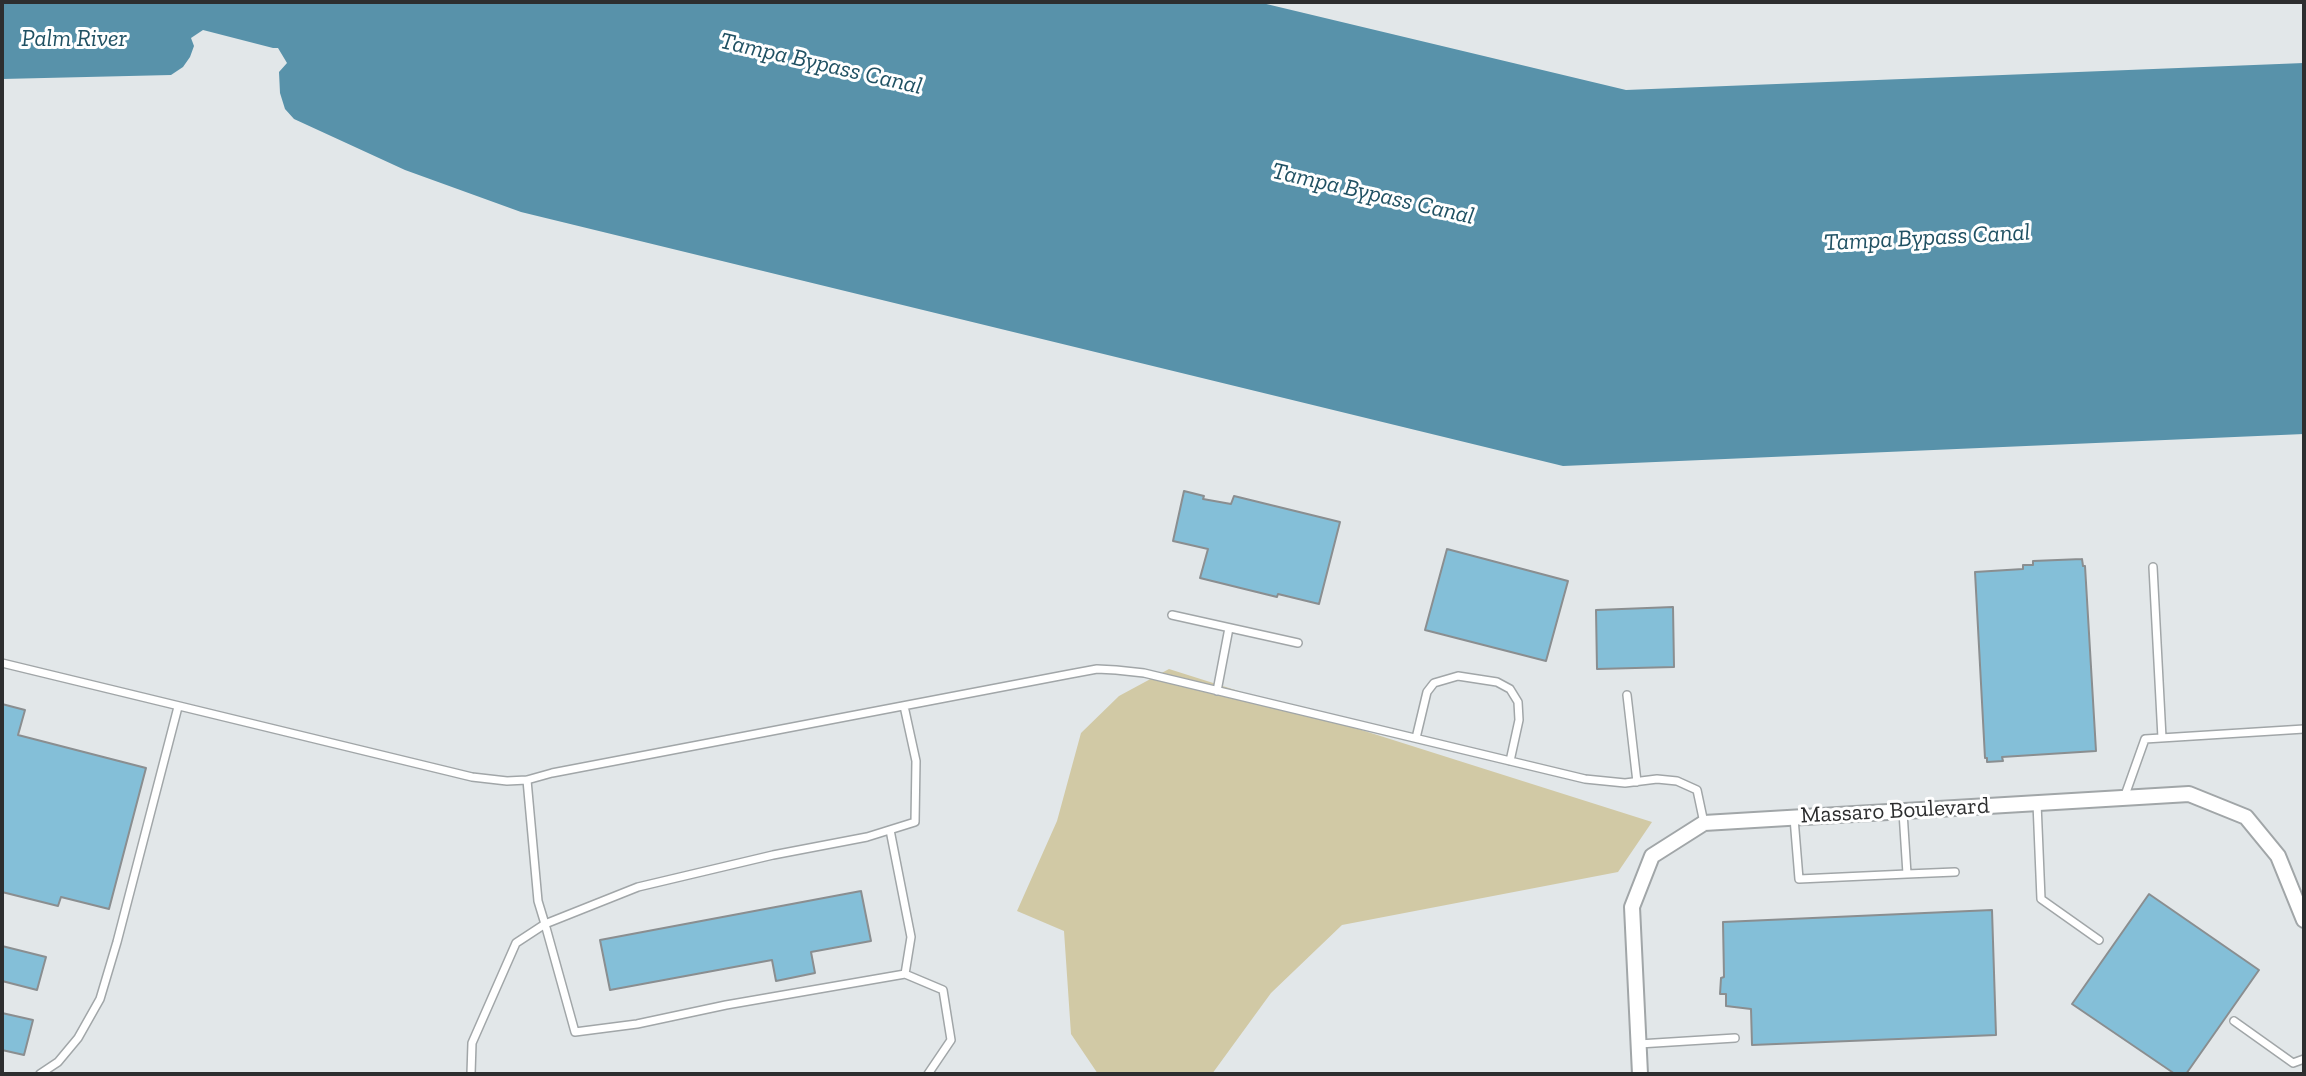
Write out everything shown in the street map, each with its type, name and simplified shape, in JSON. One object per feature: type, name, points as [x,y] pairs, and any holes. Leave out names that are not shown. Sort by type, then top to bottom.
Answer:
[{"type":"street","name":"Massaro Boulevard","points":[[1640,1074],[1632,907],[1652,856],[1704,823],[2189,794],[2246,817],[2278,856],[2303,913]]},
{"type":"lane","points":[[2153,567],[2162,738]]},
{"type":"lane","points":[[1172,615],[1298,643]]},
{"type":"lane","points":[[1217,691],[1229,628]]},
{"type":"lane","points":[[2,663],[492,781],[527,780],[1097,669],[1144,673],[1585,779],[1625,783],[1657,779],[1677,781],[1697,789],[1704,823]]},
{"type":"lane","points":[[1416,738],[1427,692],[1434,683],[1458,677],[1497,682],[1510,688],[1518,702],[1519,720],[1510,761]]},
{"type":"lane","points":[[1627,695],[1637,782]]},
{"type":"lane","points":[[471,1074],[472,1043],[516,943],[545,924],[638,887],[773,855],[867,837],[915,822],[916,761],[904,706]]},
{"type":"lane","points":[[40,1074],[58,1062],[78,1038],[100,999],[178,707]]},
{"type":"lane","points":[[2124,798],[2145,739],[2304,730]]},
{"type":"lane","points":[[527,780],[538,901],[575,1032],[637,1024],[726,1005],[905,974],[943,990],[951,1040],[928,1074]]},
{"type":"lane","points":[[2037,803],[2041,899],[2099,940]]},
{"type":"lane","points":[[1903,811],[1907,874]]},
{"type":"lane","points":[[1794,817],[1799,879],[1955,872]]},
{"type":"lane","points":[[890,830],[911,937],[905,974]]},
{"type":"lane","points":[[2234,1021],[2293,1063],[2304,1059]]},
{"type":"lane","points":[[1638,1044],[1735,1038]]},
{"type":"shaded area","points":[[1169,669],[1652,822],[1618,872],[1342,925],[1271,993],[1212,1074],[1098,1074],[1071,1034],[1064,931],[1017,911],[1057,821],[1081,733],[1119,696]]},
{"type":"water","points":[[2,2],[1258,2],[1626,90],[2304,63],[2304,434],[1563,466],[521,212],[405,170],[294,119],[285,109],[280,93],[279,72],[287,63],[278,48],[203,30],[191,38],[194,46],[183,67],[171,75],[2,79]]},
{"type":"building","points":[[1184,491],[1204,496],[1203,499],[1231,504],[1234,496],[1340,522],[1319,604],[1278,594],[1277,597],[1200,578],[1208,549],[1173,541]]},
{"type":"building","points":[[1447,549],[1568,581],[1546,661],[1425,630]]},
{"type":"building","points":[[2082,559],[2085,566],[2096,751],[2002,757],[2003,761],[1987,762],[1975,572],[2023,569],[2023,565],[2033,565],[2033,561]]},
{"type":"building","points":[[1673,607],[1674,667],[1597,669],[1596,610]]},
{"type":"building","points":[[2,704],[25,710],[18,735],[146,768],[109,909],[61,897],[58,906],[2,892]]},
{"type":"building","points":[[861,891],[871,941],[811,952],[815,973],[776,981],[772,960],[610,990],[600,940]]},
{"type":"building","points":[[2149,894],[2259,970],[2186,1074],[2175,1074],[2072,1004]]},
{"type":"building","points":[[1992,910],[1996,1035],[1752,1045],[1751,1009],[1726,1006],[1726,994],[1720,994],[1721,978],[1724,977],[1723,922]]},
{"type":"building","points":[[2,946],[46,957],[37,990],[2,981]]},
{"type":"building","points":[[2,1013],[33,1020],[24,1055],[2,1050]]},
{"type":"water label","name":"Palm River","points":[[74,39]]},
{"type":"water label","name":"Tampa Bypass Canal","points":[[821,64]]},
{"type":"water label","name":"Tampa Bypass Canal","points":[[1373,194]]},
{"type":"water label","name":"Tampa Bypass Canal","points":[[1927,238]]}]
